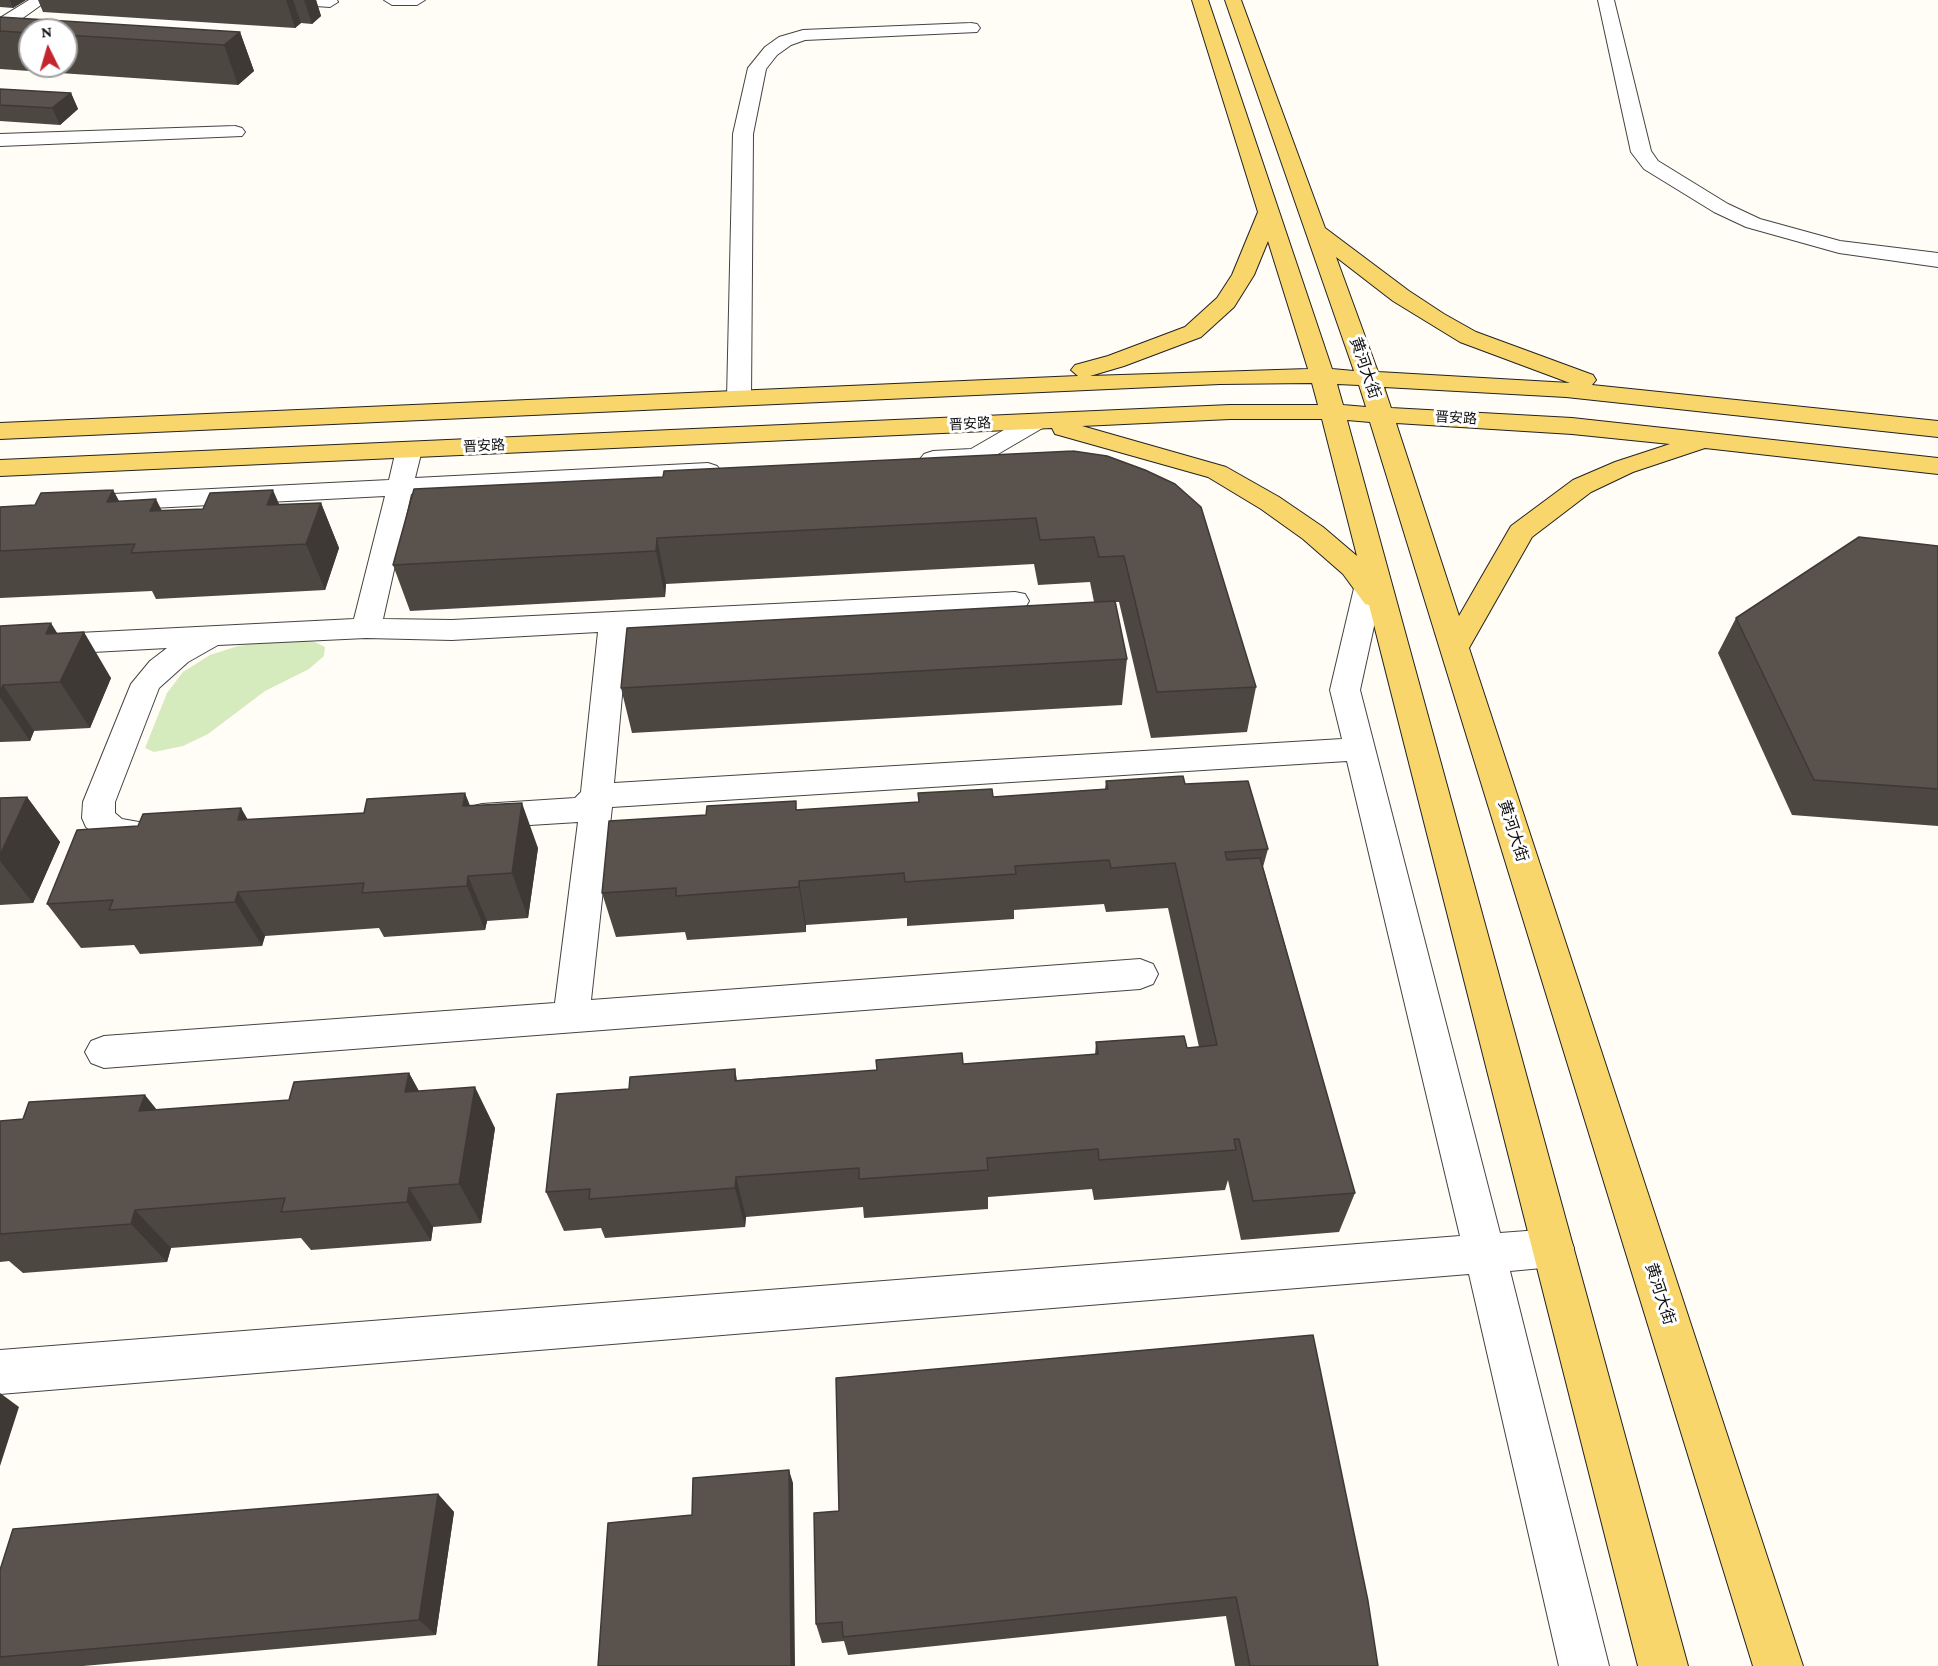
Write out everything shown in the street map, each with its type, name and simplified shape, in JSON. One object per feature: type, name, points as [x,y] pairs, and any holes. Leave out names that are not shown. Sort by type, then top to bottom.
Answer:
[{"type":"main road","points":[[1200,0],[1322,376],[1375,587],[1664,1666]]},
{"type":"main road","name":"黄河大街","points":[[1233,0],[1381,414],[1778,1666]]},
{"type":"main road","points":[[1028,385],[1116,361],[1193,332],[1226,302],[1232,293],[1243,275],[1269,211]]},
{"type":"main road","points":[[1316,231],[1401,296],[1468,337],[1570,375],[1643,398]]},
{"type":"main road","points":[[0,431],[1220,376],[1322,376],[1493,384],[1938,429]]},
{"type":"main road","name":"晋安路","points":[[0,468],[1230,412],[1332,412],[1521,422],[1938,466]]},
{"type":"main road","points":[[1036,421],[1216,472],[1270,503],[1313,532],[1375,587]]},
{"type":"main road","points":[[1455,647],[1521,532],[1582,486],[1624,467],[1707,441]]},
{"type":"street","points":[[0,26],[40,0]]},
{"type":"street","points":[[301,0],[330,2]]},
{"type":"street","points":[[392,0],[417,0]]},
{"type":"street","points":[[1606,0],[1641,152],[1651,165],[1721,208],[1753,223],[1839,247],[1938,260]]},
{"type":"street","points":[[739,398],[743,134],[757,68],[771,51],[785,41],[803,35],[971,28]]},
{"type":"street","points":[[0,140],[235,132]]},
{"type":"street","points":[[907,460],[977,456],[1036,421]]},
{"type":"street","points":[[366,628],[409,450]]},
{"type":"street","points":[[94,503],[730,469]]},
{"type":"street","points":[[1375,587],[1345,690],[1485,1253],[1584,1666]]},
{"type":"street","points":[[0,647],[366,628],[452,630],[1015,601]]},
{"type":"street","points":[[571,1018],[597,796],[614,621]]},
{"type":"street","points":[[179,835],[143,837],[112,829],[98,818],[99,802],[146,684],[160,668],[211,637]]},
{"type":"street","points":[[452,818],[583,810],[597,796],[1360,749]]},
{"type":"street","points":[[104,1052],[1140,974]]},
{"type":"street","points":[[17,1371],[1553,1248]]},
{"type":"green space","points":[[291,638],[315,642],[325,647],[324,656],[309,669],[265,691],[208,734],[183,746],[154,752],[145,748],[167,693],[183,672],[210,655],[238,646]]},
{"type":"building","points":[[0,17],[18,18],[18,32],[0,31]]},
{"type":"building","points":[[78,22],[240,32],[224,45],[78,36]]},
{"type":"building","points":[[0,89],[71,93],[52,108],[0,105]]},
{"type":"building","points":[[1073,451],[1107,456],[1145,470],[1175,484],[1201,507],[1256,687],[1157,692],[1124,556],[1099,557],[1094,537],[1040,540],[1036,518],[657,538],[656,551],[393,565],[414,489],[663,477],[664,471]]},
{"type":"building","points":[[113,490],[107,502],[156,499],[150,511],[203,509],[210,493],[273,490],[267,505],[321,503],[306,544],[131,553],[135,544],[0,551],[0,507],[35,505],[41,493]]},
{"type":"building","points":[[1859,537],[1938,546],[1938,789],[1814,780],[1736,618]]},
{"type":"building","points":[[1115,601],[1127,659],[621,688],[627,628]]},
{"type":"building","points":[[51,623],[46,634],[84,632],[60,682],[3,685],[0,692],[0,626]]},
{"type":"building","points":[[1183,776],[1185,784],[1248,781],[1268,849],[1225,852],[1227,860],[1260,858],[1355,1193],[1253,1201],[1239,1139],[1234,1139],[1236,1150],[1099,1160],[1098,1149],[987,1158],[988,1170],[859,1179],[859,1168],[736,1177],[735,1188],[589,1199],[590,1189],[546,1192],[557,1094],[629,1089],[630,1077],[735,1069],[735,1081],[877,1070],[876,1060],[962,1053],[963,1064],[1098,1054],[1096,1042],[1184,1036],[1187,1048],[1217,1045],[1175,863],[1111,868],[1109,860],[1015,866],[1016,874],[905,882],[904,873],[799,881],[799,887],[676,896],[676,888],[602,893],[609,821],[706,815],[707,806],[796,801],[796,810],[919,802],[918,793],[992,789],[993,797],[1108,789],[1106,781]]},
{"type":"building","points":[[465,793],[463,806],[522,803],[512,873],[468,876],[467,886],[362,893],[364,883],[238,892],[235,902],[109,910],[113,900],[47,904],[77,830],[138,826],[143,814],[241,808],[238,820],[364,813],[367,799]]},
{"type":"building","points":[[27,797],[0,855],[0,798]]},
{"type":"building","points":[[409,1073],[405,1092],[475,1087],[459,1184],[409,1188],[407,1202],[281,1212],[285,1198],[135,1210],[131,1224],[0,1234],[0,1121],[23,1119],[29,1102],[145,1095],[139,1111],[289,1100],[294,1082]]},
{"type":"building","points":[[1313,1335],[1368,1601],[1378,1666],[1250,1666],[1236,1597],[843,1637],[842,1622],[816,1624],[814,1513],[839,1511],[836,1378]]},
{"type":"building","points":[[789,1470],[791,1666],[598,1666],[608,1523],[692,1515],[693,1478]]},
{"type":"building","points":[[438,1494],[419,1620],[0,1657],[0,1570],[13,1529]]}]
